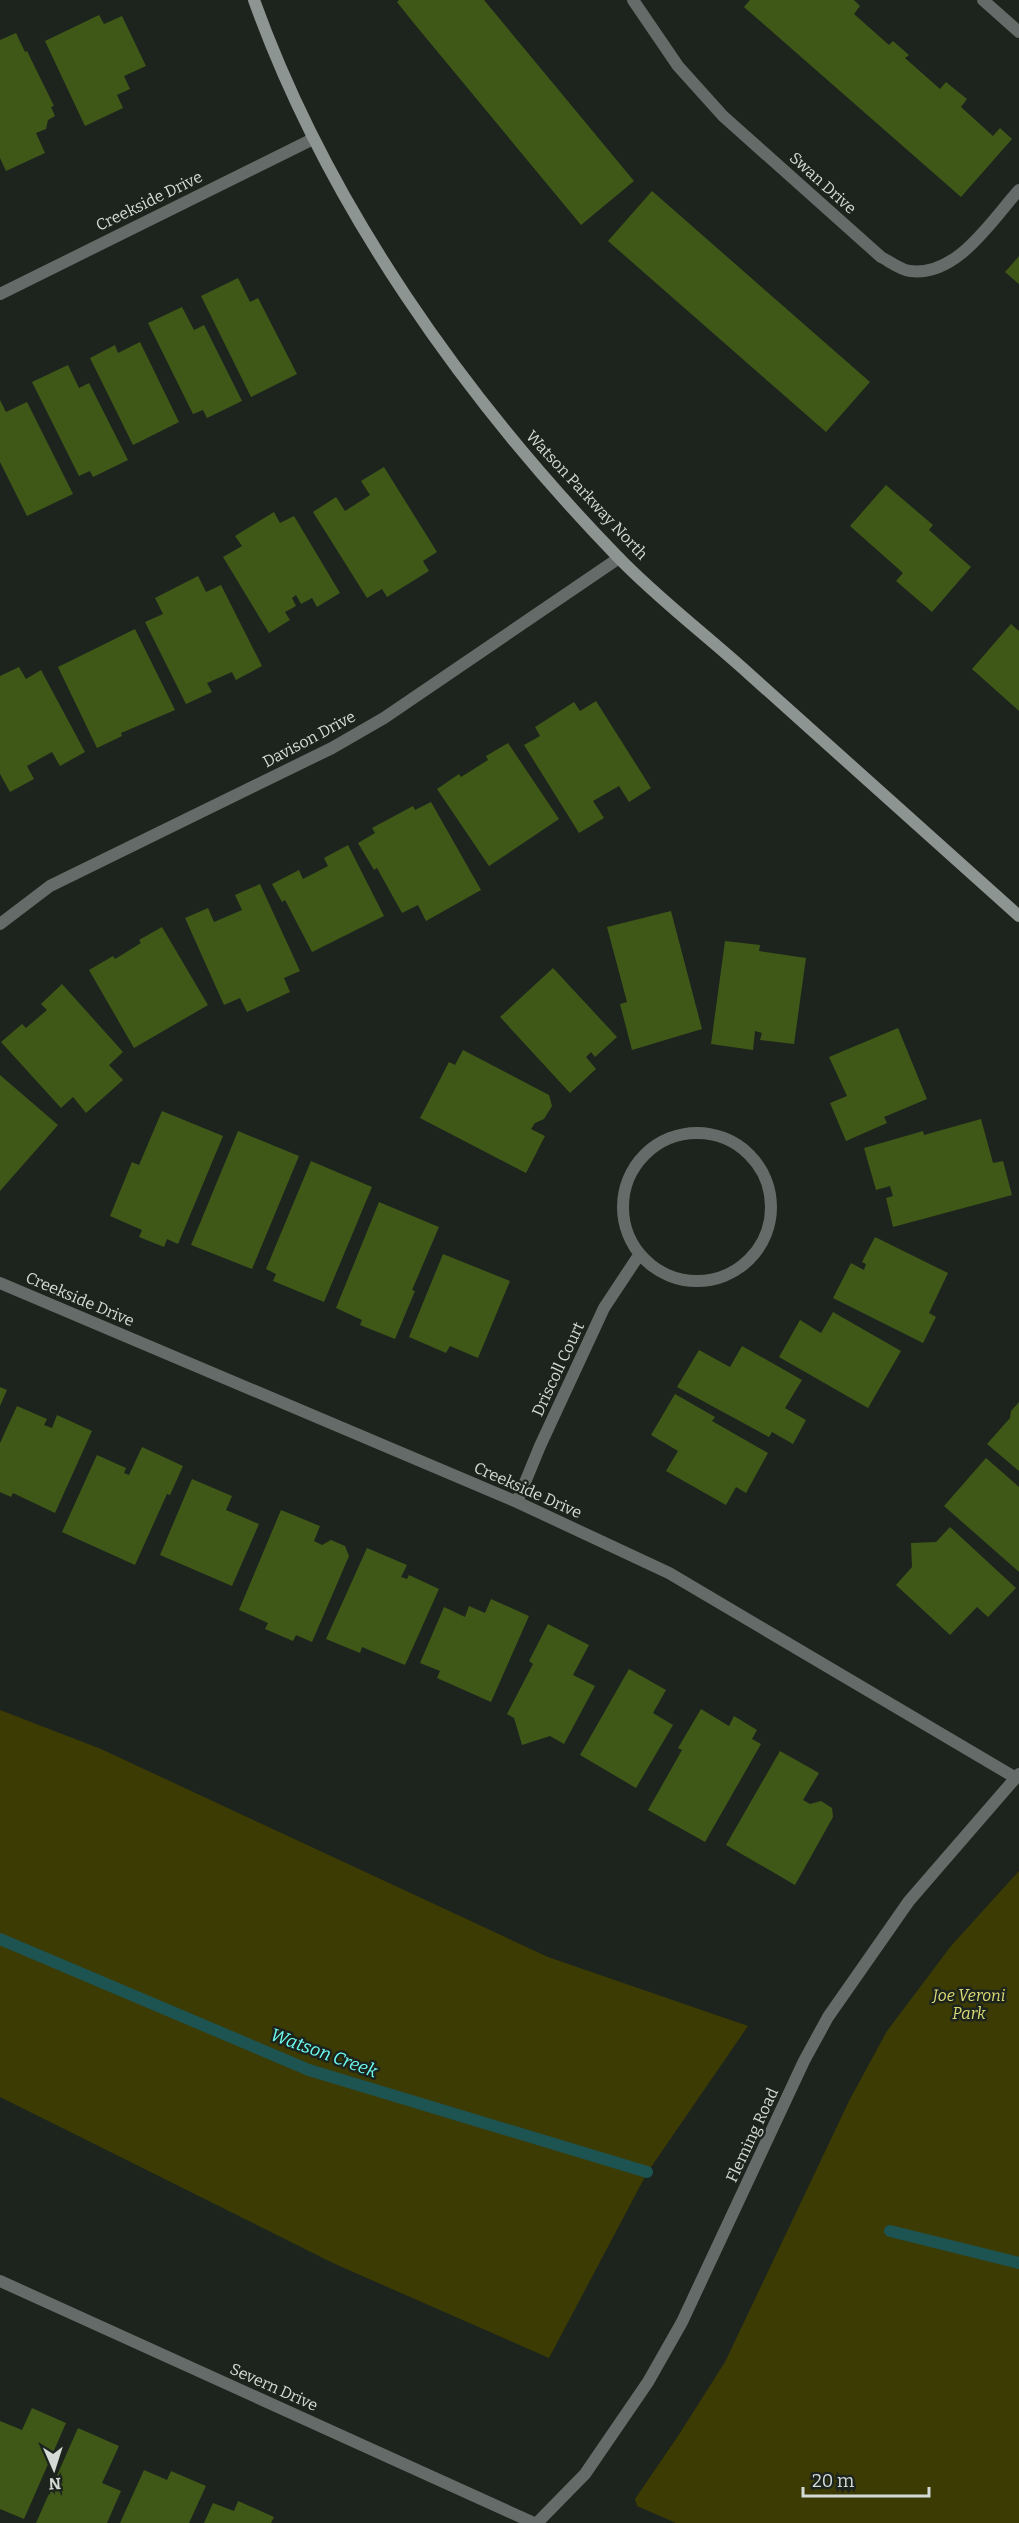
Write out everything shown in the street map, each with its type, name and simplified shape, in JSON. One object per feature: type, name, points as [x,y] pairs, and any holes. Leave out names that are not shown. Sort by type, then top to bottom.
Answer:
[{"type":"main road","name":"Watson Parkway North","points":[[255,0],[314,139],[338,185],[438,344],[497,420],[570,506],[619,558],[1019,916]]},
{"type":"street","name":"Swan Drive","points":[[633,0],[678,66],[723,116],[881,256],[909,271],[936,270],[961,256],[1019,190]]},
{"type":"street","points":[[983,0],[1019,32]]},
{"type":"street","name":"Creekside Drive","points":[[0,294],[314,139]]},
{"type":"street","name":"Davison Drive","points":[[0,924],[50,886],[332,748],[384,718],[619,558]]},
{"type":"street","points":[[704,1134],[728,1140],[748,1154],[763,1173],[771,1197],[770,1221],[762,1243],[747,1262],[727,1275],[704,1281],[679,1280],[657,1270],[639,1255],[626,1233],[622,1209],[626,1184],[638,1162],[656,1145],[679,1135],[704,1134]]},
{"type":"street","name":"Driscoll Court","points":[[517,1502],[540,1446],[604,1308],[639,1255]]},
{"type":"street","name":"Creekside Drive","points":[[0,1284],[517,1502],[669,1573],[1018,1776]]},
{"type":"street","name":"Fleming Road","points":[[536,2523],[585,2474],[648,2382],[682,2322],[804,2061],[828,2017],[909,1901],[1018,1776]]},
{"type":"street","name":"Severn Drive","points":[[0,2281],[536,2523]]},
{"type":"green space","points":[[0,1710],[101,1749],[548,1957],[748,2026],[647,2173],[549,2358],[335,2264],[0,2097]]},
{"type":"green space","name":"Joe Veroni Park","points":[[1019,1871],[1019,2523],[676,2523],[637,2506],[635,2499],[725,2362],[850,2099],[887,2031],[951,1946]]},
{"type":"building","points":[[399,0],[484,0],[634,181],[581,225],[412,21],[397,2]]},
{"type":"building","points":[[750,0],[854,0],[860,6],[854,14],[889,45],[893,41],[909,55],[905,58],[940,89],[946,82],[967,99],[961,107],[993,136],[1000,128],[1012,139],[961,197],[744,7]]},
{"type":"building","points":[[99,15],[104,24],[122,16],[146,66],[124,76],[130,89],[117,95],[123,108],[85,126],[45,41]]},
{"type":"building","points":[[16,33],[54,106],[51,107],[55,116],[48,120],[46,129],[36,133],[45,153],[6,171],[0,158],[0,40]]},
{"type":"building","points":[[652,191],[870,382],[826,432],[608,241]]},
{"type":"building","points":[[1019,256],[1019,284],[1005,272]]},
{"type":"building","points":[[238,278],[250,302],[258,298],[297,374],[251,397],[201,296]]},
{"type":"building","points":[[182,307],[194,330],[204,325],[242,401],[207,418],[203,410],[193,414],[148,323]]},
{"type":"building","points":[[140,342],[179,422],[133,445],[90,358],[115,345],[118,353]]},
{"type":"building","points":[[68,365],[79,388],[89,383],[128,460],[93,477],[90,471],[79,476],[32,382]]},
{"type":"building","points":[[0,400],[6,412],[27,402],[73,494],[27,516],[0,462]]},
{"type":"building","points":[[384,467],[437,552],[423,561],[429,571],[387,597],[382,589],[367,598],[313,512],[336,497],[345,511],[370,495],[361,481]]},
{"type":"building","points":[[886,485],[933,525],[929,530],[971,567],[932,612],[896,581],[903,573],[850,526]]},
{"type":"building","points":[[274,512],[280,523],[294,516],[340,593],[317,607],[312,598],[301,604],[296,595],[292,598],[296,606],[285,612],[290,620],[269,633],[223,557],[242,546],[235,536]]},
{"type":"building","points":[[198,576],[206,592],[221,585],[262,666],[236,680],[232,672],[207,683],[212,692],[186,704],[145,622],[163,614],[155,598]]},
{"type":"building","points":[[1011,624],[1019,631],[1019,711],[972,669]]},
{"type":"building","points":[[135,629],[175,710],[121,733],[122,736],[97,748],[58,667]]},
{"type":"building","points":[[19,667],[26,679],[41,670],[85,752],[60,766],[52,752],[27,766],[34,779],[10,792],[0,774],[0,676]]},
{"type":"building","points":[[596,701],[651,788],[629,802],[619,786],[593,801],[604,818],[579,833],[524,745],[540,736],[535,727],[574,702],[580,711]]},
{"type":"building","points":[[508,743],[559,819],[489,866],[437,789],[459,774],[461,777],[488,760],[486,756]]},
{"type":"building","points":[[431,802],[481,890],[426,921],[418,905],[402,913],[377,868],[374,870],[358,843],[375,833],[372,828],[413,806],[415,810]]},
{"type":"building","points":[[348,845],[384,916],[312,952],[285,900],[282,902],[272,884],[299,870],[303,879],[328,866],[324,858]]},
{"type":"building","points":[[260,884],[300,971],[284,978],[290,992],[247,1012],[240,998],[224,1005],[185,918],[208,908],[214,922],[242,910],[235,895]]},
{"type":"building","points":[[671,911],[702,1029],[632,1050],[620,1004],[627,1002],[607,927]]},
{"type":"building","points":[[162,927],[208,1005],[134,1048],[89,970],[113,956],[115,959],[141,943],[139,940]]},
{"type":"building","points":[[725,941],[760,945],[759,951],[806,958],[794,1044],[760,1040],[762,1033],[755,1031],[753,1050],[711,1044]]},
{"type":"building","points":[[553,968],[617,1037],[595,1057],[591,1052],[586,1057],[596,1069],[570,1093],[500,1017]]},
{"type":"building","points":[[62,984],[123,1052],[109,1065],[123,1080],[86,1113],[73,1097],[61,1108],[1,1042],[22,1024],[26,1028],[47,1010],[41,1004]]},
{"type":"building","points":[[898,1028],[927,1099],[884,1117],[887,1123],[846,1141],[830,1103],[847,1096],[829,1057]]},
{"type":"building","points":[[463,1050],[549,1095],[552,1106],[544,1119],[535,1123],[531,1129],[545,1136],[526,1173],[420,1118],[449,1062],[455,1065]]},
{"type":"building","points":[[0,1075],[58,1125],[0,1191]]},
{"type":"building","points":[[162,1111],[223,1136],[178,1244],[167,1239],[164,1247],[139,1237],[142,1230],[110,1216],[132,1162],[139,1165]]},
{"type":"building","points":[[981,1119],[993,1163],[1003,1161],[1012,1195],[893,1227],[886,1198],[893,1196],[890,1186],[876,1190],[864,1148],[923,1131],[924,1135]]},
{"type":"building","points":[[238,1131],[299,1156],[252,1269],[191,1245]]},
{"type":"building","points":[[311,1161],[372,1187],[324,1302],[273,1281],[276,1274],[266,1269]]},
{"type":"building","points":[[379,1202],[439,1227],[412,1290],[415,1291],[395,1339],[360,1325],[362,1320],[336,1308]]},
{"type":"building","points":[[875,1237],[948,1273],[929,1313],[936,1317],[923,1343],[833,1298],[851,1263],[864,1270],[866,1264],[862,1262]]},
{"type":"building","points":[[443,1254],[510,1281],[478,1358],[450,1346],[446,1353],[409,1337]]},
{"type":"building","points":[[833,1312],[901,1351],[868,1408],[779,1357],[800,1320],[821,1333]]},
{"type":"building","points":[[742,1346],[802,1380],[785,1408],[806,1420],[793,1444],[772,1432],[769,1437],[677,1387],[699,1350],[730,1367]]},
{"type":"building","points":[[0,1387],[7,1390],[0,1406]]},
{"type":"building","points":[[675,1394],[715,1417],[712,1421],[768,1453],[746,1493],[736,1487],[726,1505],[666,1471],[678,1451],[651,1435]]},
{"type":"building","points":[[1019,1402],[1019,1471],[987,1444],[1010,1418],[1011,1411]]},
{"type":"building","points":[[17,1406],[47,1419],[44,1425],[52,1428],[57,1415],[92,1431],[55,1513],[13,1493],[11,1497],[0,1492],[0,1443]]},
{"type":"building","points":[[142,1447],[183,1466],[170,1495],[167,1494],[135,1565],[62,1532],[97,1455],[126,1468],[124,1473],[129,1475]]},
{"type":"building","points":[[986,1458],[1019,1487],[1019,1572],[944,1506]]},
{"type":"building","points":[[192,1479],[232,1496],[226,1510],[259,1524],[232,1586],[160,1555]]},
{"type":"building","points":[[281,1510],[320,1526],[314,1541],[322,1545],[331,1540],[345,1546],[349,1556],[312,1642],[296,1635],[293,1641],[265,1629],[268,1623],[239,1610]]},
{"type":"building","points":[[950,1527],[1016,1588],[988,1617],[977,1607],[950,1635],[896,1585],[912,1567],[911,1543],[936,1542]]},
{"type":"building","points":[[367,1548],[407,1565],[401,1577],[407,1579],[409,1575],[439,1589],[405,1665],[362,1647],[360,1653],[326,1639]]},
{"type":"building","points":[[491,1599],[529,1616],[491,1702],[437,1678],[440,1671],[420,1663],[444,1607],[465,1617],[469,1606],[485,1613]]},
{"type":"building","points":[[548,1624],[589,1645],[573,1675],[595,1686],[564,1744],[550,1736],[522,1745],[514,1718],[507,1714],[533,1664],[529,1661]]},
{"type":"building","points":[[629,1669],[666,1690],[653,1713],[673,1725],[636,1788],[580,1755]]},
{"type":"building","points":[[701,1709],[729,1726],[734,1716],[757,1730],[752,1739],[761,1744],[705,1842],[648,1810],[682,1750],[678,1748]]},
{"type":"building","points":[[780,1751],[819,1773],[803,1800],[810,1804],[821,1801],[832,1808],[833,1817],[795,1885],[726,1845]]},
{"type":"building","points":[[32,2408],[66,2423],[24,2519],[0,2509],[0,2421],[22,2430]]},
{"type":"building","points":[[78,2428],[119,2446],[102,2483],[121,2491],[107,2523],[36,2523]]},
{"type":"building","points":[[144,2470],[167,2480],[171,2471],[206,2486],[189,2523],[120,2523]]},
{"type":"building","points":[[238,2501],[274,2517],[271,2523],[204,2523],[213,2503],[234,2511]]},
{"type":"waterway","name":"Watson Creek","points":[[0,1939],[309,2070],[647,2172]]},
{"type":"waterway","name":"Watson Creek","points":[[890,2231],[1019,2263]]}]
